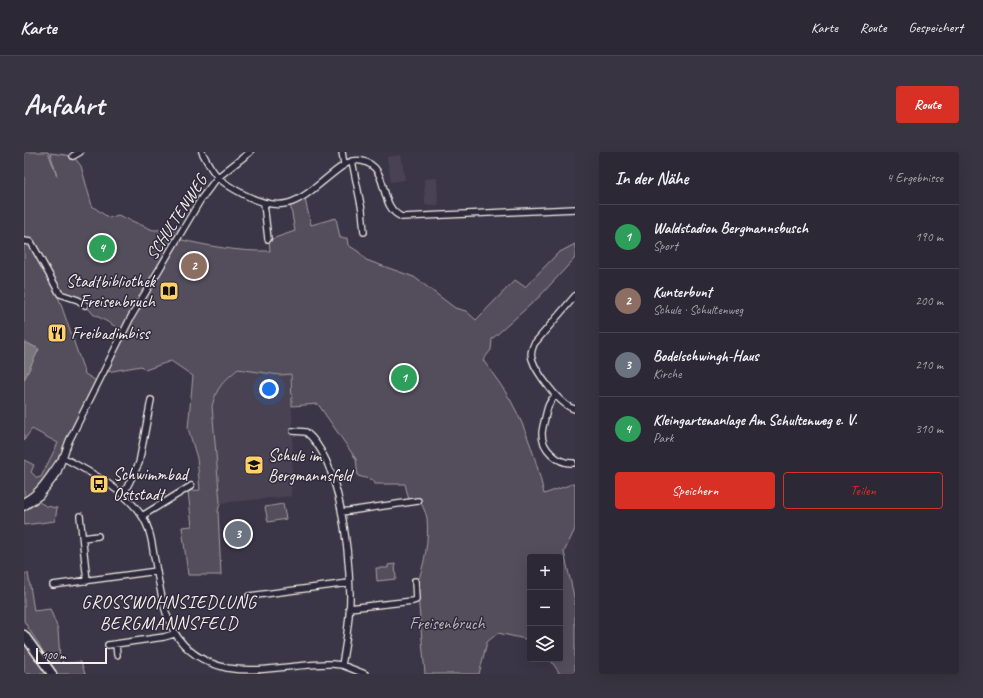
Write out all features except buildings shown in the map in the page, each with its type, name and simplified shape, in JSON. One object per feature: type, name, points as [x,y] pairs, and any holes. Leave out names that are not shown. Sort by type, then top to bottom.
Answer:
[{"type":"street","points":[[73,156],[80,152]]},
{"type":"street","points":[[202,152],[217,178],[225,184],[264,204],[282,205],[297,200],[344,164],[352,161],[365,162],[376,170],[390,208],[402,217],[575,209]]},
{"type":"street","name":"SCHULTENWEG","points":[[24,501],[40,488],[62,457],[134,312],[201,199],[217,178],[250,152]]},
{"type":"street","points":[[342,152],[344,164]]},
{"type":"street","points":[[352,161],[362,210],[364,232]]},
{"type":"street","points":[[264,204],[268,239]]},
{"type":"street","points":[[24,241],[31,242],[60,294],[78,300],[85,305]]},
{"type":"street","points":[[575,296],[534,344],[531,352],[534,363],[555,396],[563,404],[575,409]]},
{"type":"street","points":[[555,396],[548,406],[542,434],[544,442],[547,449],[553,456],[567,464],[573,464]]},
{"type":"street","points":[[123,495],[139,463],[150,400]]},
{"type":"street","points":[[293,431],[306,432],[320,449],[328,466],[342,512],[349,583],[349,608],[342,665]]},
{"type":"street","points":[[62,457],[123,495],[142,516],[151,540],[163,605],[174,634],[192,653],[205,661],[228,668],[255,672],[323,664],[342,665],[365,674]]},
{"type":"street","name":"SCHULTENWEG","points":[[24,507],[40,496],[48,488],[59,471],[62,457]]},
{"type":"street","points":[[142,516],[191,486]]},
{"type":"street","points":[[342,512],[418,501]]},
{"type":"street","points":[[80,516],[87,581]]},
{"type":"street","points":[[83,538],[98,536]]},
{"type":"street","points":[[53,585],[157,571]]},
{"type":"street","points":[[349,608],[416,600],[414,581]]},
{"type":"street","points":[[249,596],[349,583]]},
{"type":"street","points":[[108,645],[164,637],[174,634]]},
{"type":"street","points":[[24,635],[52,674]]},
{"type":"street","points":[[116,644],[117,655]]},
{"type":"shaded area","points":[[401,155],[405,180],[391,182],[387,157]]},
{"type":"shaded area","points":[[437,178],[438,205],[425,205],[424,179]]},
{"type":"shaded area","points":[[25,342],[39,349],[24,380],[24,344]]},
{"type":"shaded area","name":"Schule im Bergmannsfeld","points":[[238,369],[290,375],[293,433],[291,496],[220,503],[212,406],[216,391],[223,381]]},
{"type":"green space","name":"Freisenbruch","points":[[24,152],[48,152],[57,176],[50,153],[73,156],[81,166],[92,206],[109,218],[118,215],[153,230],[184,229],[178,239],[224,248],[247,251],[270,251],[269,240],[295,231],[290,203],[304,195],[311,225],[336,218],[340,238],[347,238],[348,245],[359,252],[366,260],[414,277],[455,308],[466,311],[476,320],[515,280],[525,287],[558,253],[575,244],[575,258],[539,297],[492,339],[491,350],[483,360],[501,385],[517,412],[535,458],[544,494],[575,483],[575,529],[564,552],[575,601],[575,674],[560,674],[552,662],[563,662],[563,554],[527,554],[527,639],[498,633],[487,642],[479,674],[425,674],[417,584],[426,551],[427,526],[426,516],[420,500],[409,500],[405,484],[375,484],[373,480],[358,476],[356,459],[318,404],[292,406],[291,374],[279,375],[238,369],[224,381],[216,394],[212,406],[220,503],[218,511],[221,575],[188,575],[182,527],[192,526],[188,491],[200,490],[197,458],[188,428],[193,376],[171,361],[145,370],[141,366],[107,372],[124,331],[93,314],[83,302],[60,290],[58,296],[85,374],[98,382],[48,480],[24,501],[24,460],[34,465],[31,472],[37,478],[41,477],[58,443],[32,429],[24,440]]},
{"type":"green space","points":[[39,502],[46,506],[57,508],[55,521],[24,525],[24,511]]},
{"type":"green space","points":[[283,504],[286,519],[268,522],[265,507]]},
{"type":"green space","points":[[395,564],[396,579],[377,581],[376,568],[388,568],[388,565]]},
{"type":"green space","points":[[28,573],[34,611],[50,609],[58,629],[60,659],[64,663],[81,662],[85,674],[57,674],[24,621],[24,574]]},
{"type":"green space","points":[[24,642],[48,674],[24,674]]},
{"type":"place","name":"Kleingartenanlage Am Schultenweg e. V.","points":[[102,248]]},
{"type":"place","name":"Kunterbunt","points":[[194,266]]},
{"type":"place","name":"Stadtbibliothek Freisenbruch","points":[[169,291]]},
{"type":"place","name":"Freibadimbiss","points":[[57,333]]},
{"type":"place","name":"Waldstadion Bergmannsbusch","points":[[404,378]]},
{"type":"place","name":"Schule im Bergmannsfeld","points":[[254,465]]},
{"type":"place","name":"Schwimmbad Oststadt","points":[[99,484]]},
{"type":"place","name":"Bodelschwingh-Haus","points":[[238,534]]},
{"type":"district","name":"GROSSWOHNSIEDLUNG BERGMANNSFELD","points":[[169,612]]}]
